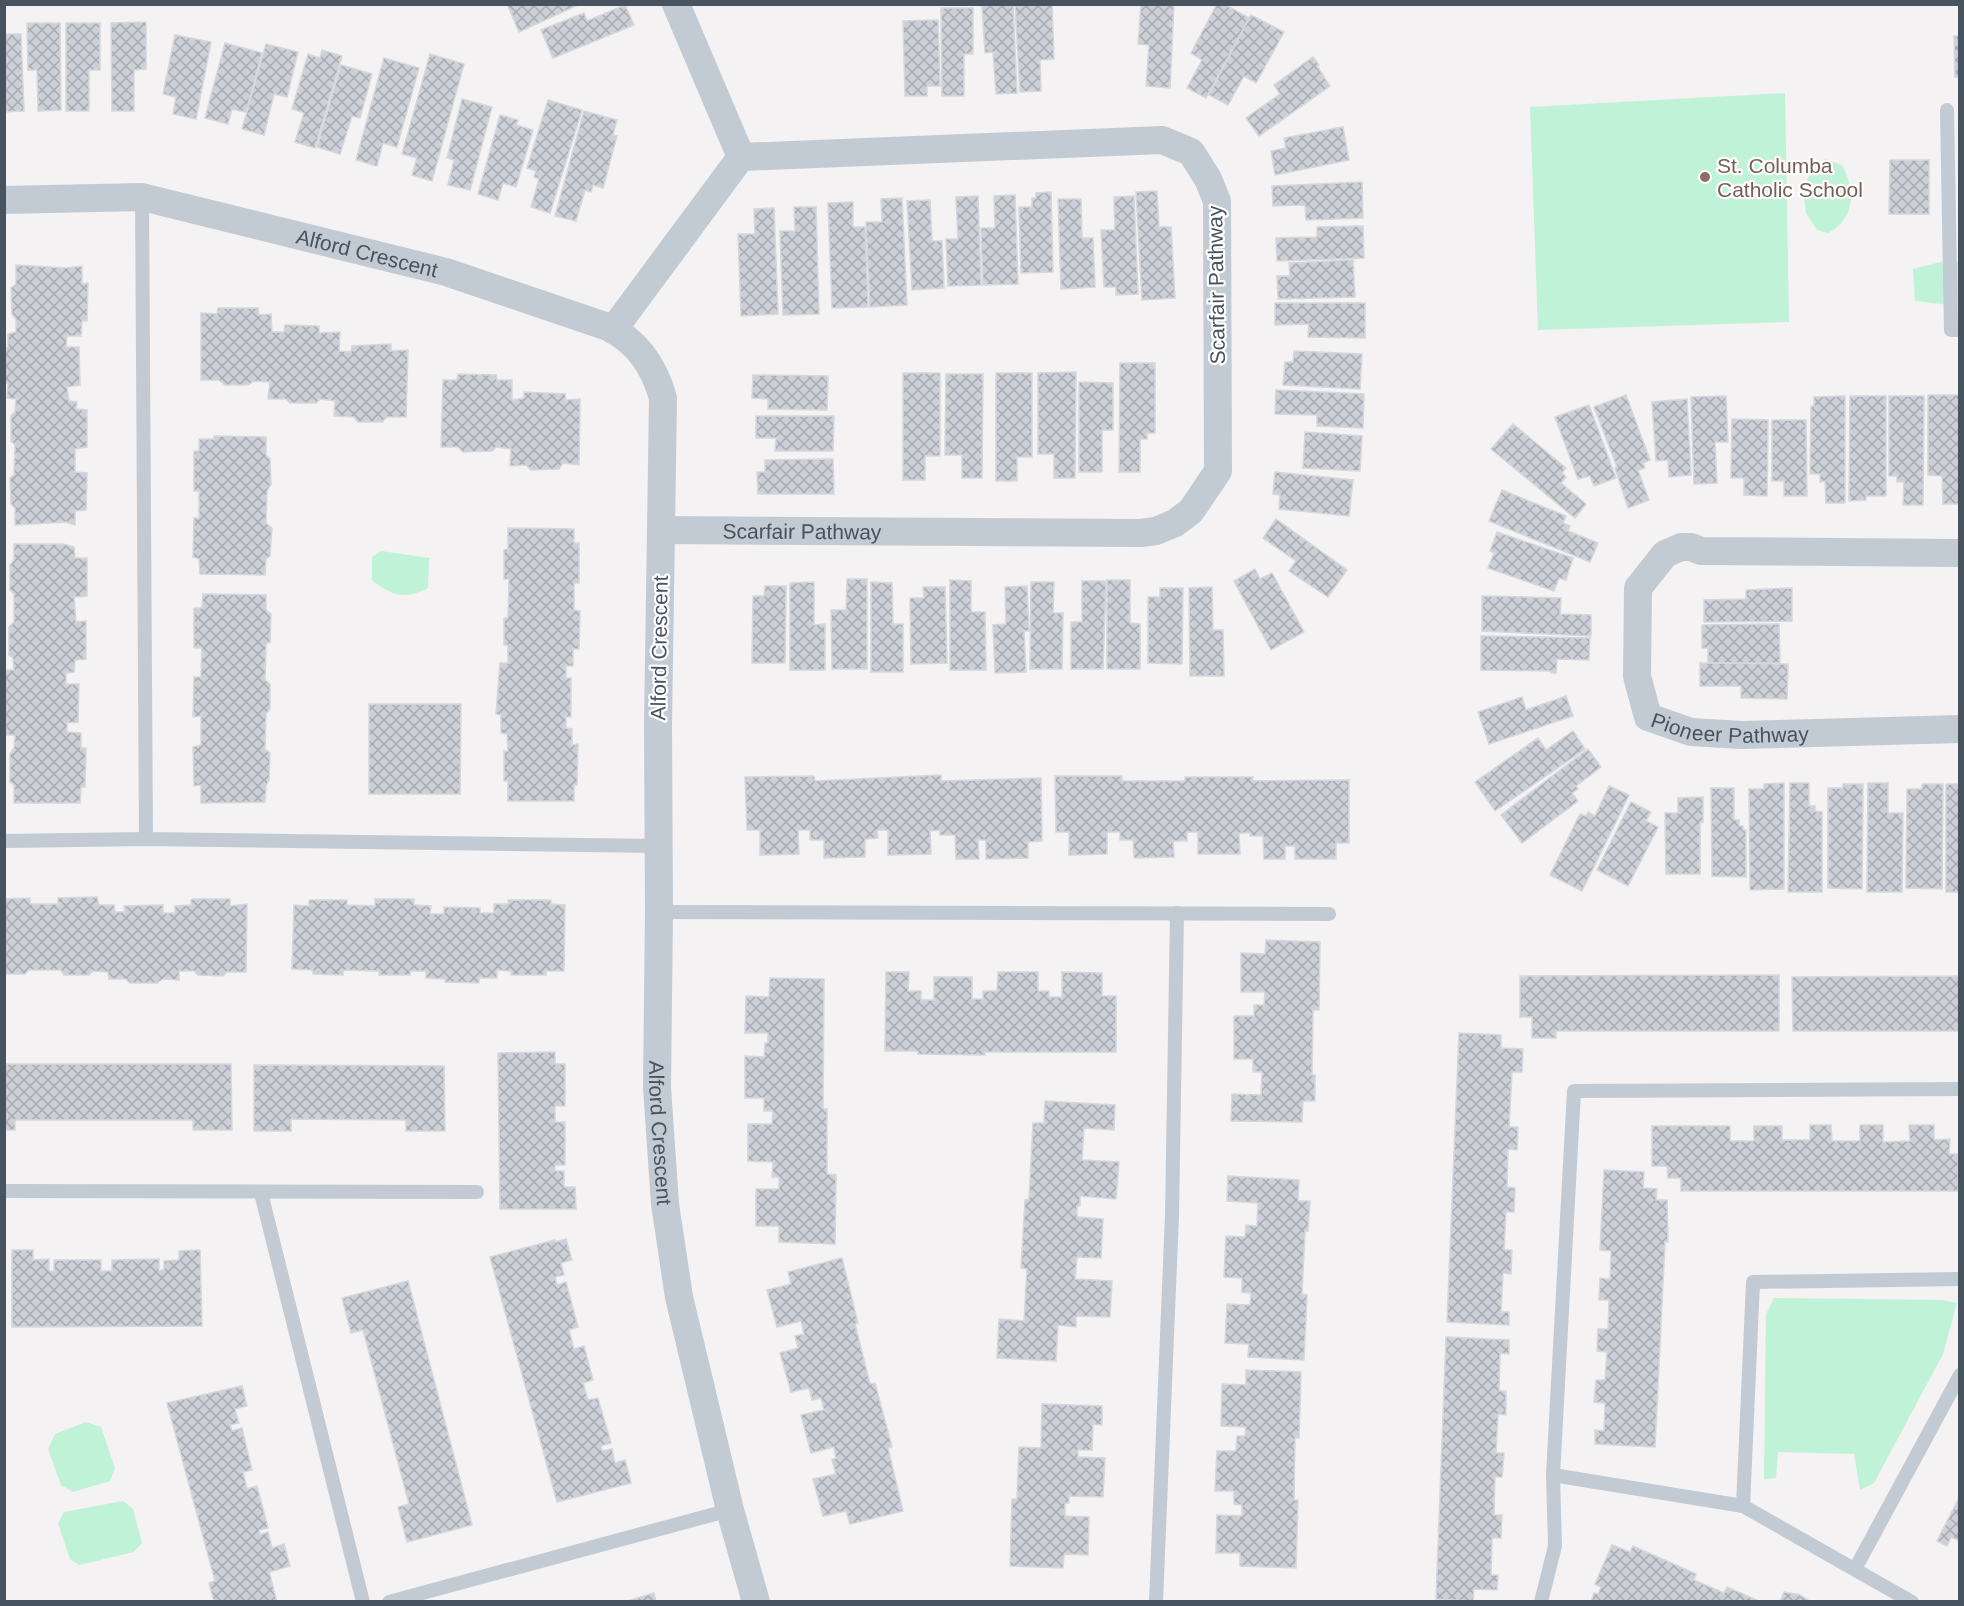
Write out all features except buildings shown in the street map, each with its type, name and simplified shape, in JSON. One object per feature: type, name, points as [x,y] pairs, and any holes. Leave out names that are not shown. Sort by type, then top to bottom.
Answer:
[{"type":"street","points":[[613,330],[741,157],[676,4]]},
{"type":"street","name":"Scarfair Pathway","points":[[661,530],[1141,533],[1156,531],[1183,517],[1201,499],[1218,471],[1217,201],[1208,179],[1191,152],[1162,140],[741,157]]},
{"type":"street","name":"Alford Crescent","points":[[4,200],[141,197],[446,272],[613,330],[623,335],[648,360],[663,398],[657,1087],[665,1204],[679,1297],[730,1510],[756,1602]]},
{"type":"street","name":"Pioneer Pathway","points":[[1959,553],[1701,551],[1691,547],[1674,549],[1660,559],[1638,588],[1637,676],[1648,717],[1691,732],[1741,735],[1959,729]]},
{"type":"lane","points":[[1947,110],[1951,330],[1959,330]]},
{"type":"lane","points":[[141,197],[146,839]]},
{"type":"lane","points":[[4,841],[146,839],[658,846]]},
{"type":"lane","points":[[659,912],[1329,914]]},
{"type":"lane","points":[[1156,1602],[1172,1215],[1177,913]]},
{"type":"lane","points":[[1541,1602],[1555,1546],[1553,1475],[1574,1091],[1959,1089]]},
{"type":"lane","points":[[4,1191],[477,1192]]},
{"type":"lane","points":[[261,1193],[363,1602]]},
{"type":"lane","points":[[1743,1506],[1753,1282],[1959,1279]]},
{"type":"lane","points":[[1855,1569],[1959,1375]]},
{"type":"lane","points":[[1553,1475],[1743,1506],[1912,1602]]},
{"type":"lane","points":[[389,1602],[730,1510]]},
{"type":"green space","points":[[1785,93],[1789,322],[1538,330],[1530,107]]},
{"type":"green space","points":[[1825,159],[1842,165],[1851,193],[1848,212],[1844,220],[1828,233],[1817,230],[1806,213],[1803,191],[1811,170]]},
{"type":"green space","points":[[1941,262],[1959,262],[1958,306],[1915,301],[1913,269]]},
{"type":"green space","points":[[381,551],[429,558],[428,588],[412,594],[398,594],[386,590],[372,580],[372,557]]},
{"type":"green space","points":[[1774,1298],[1942,1300],[1957,1303],[1943,1354],[1874,1483],[1860,1490],[1854,1454],[1778,1452],[1776,1478],[1764,1479],[1766,1314]]},
{"type":"green space","points":[[86,1422],[101,1427],[115,1468],[110,1481],[73,1492],[61,1485],[48,1449],[55,1434]]},
{"type":"green space","points":[[123,1501],[133,1509],[142,1543],[134,1552],[79,1565],[70,1559],[58,1523],[64,1512]]},
{"type":"place","name":"St. Columba Catholic School","points":[[1705,177]]}]
